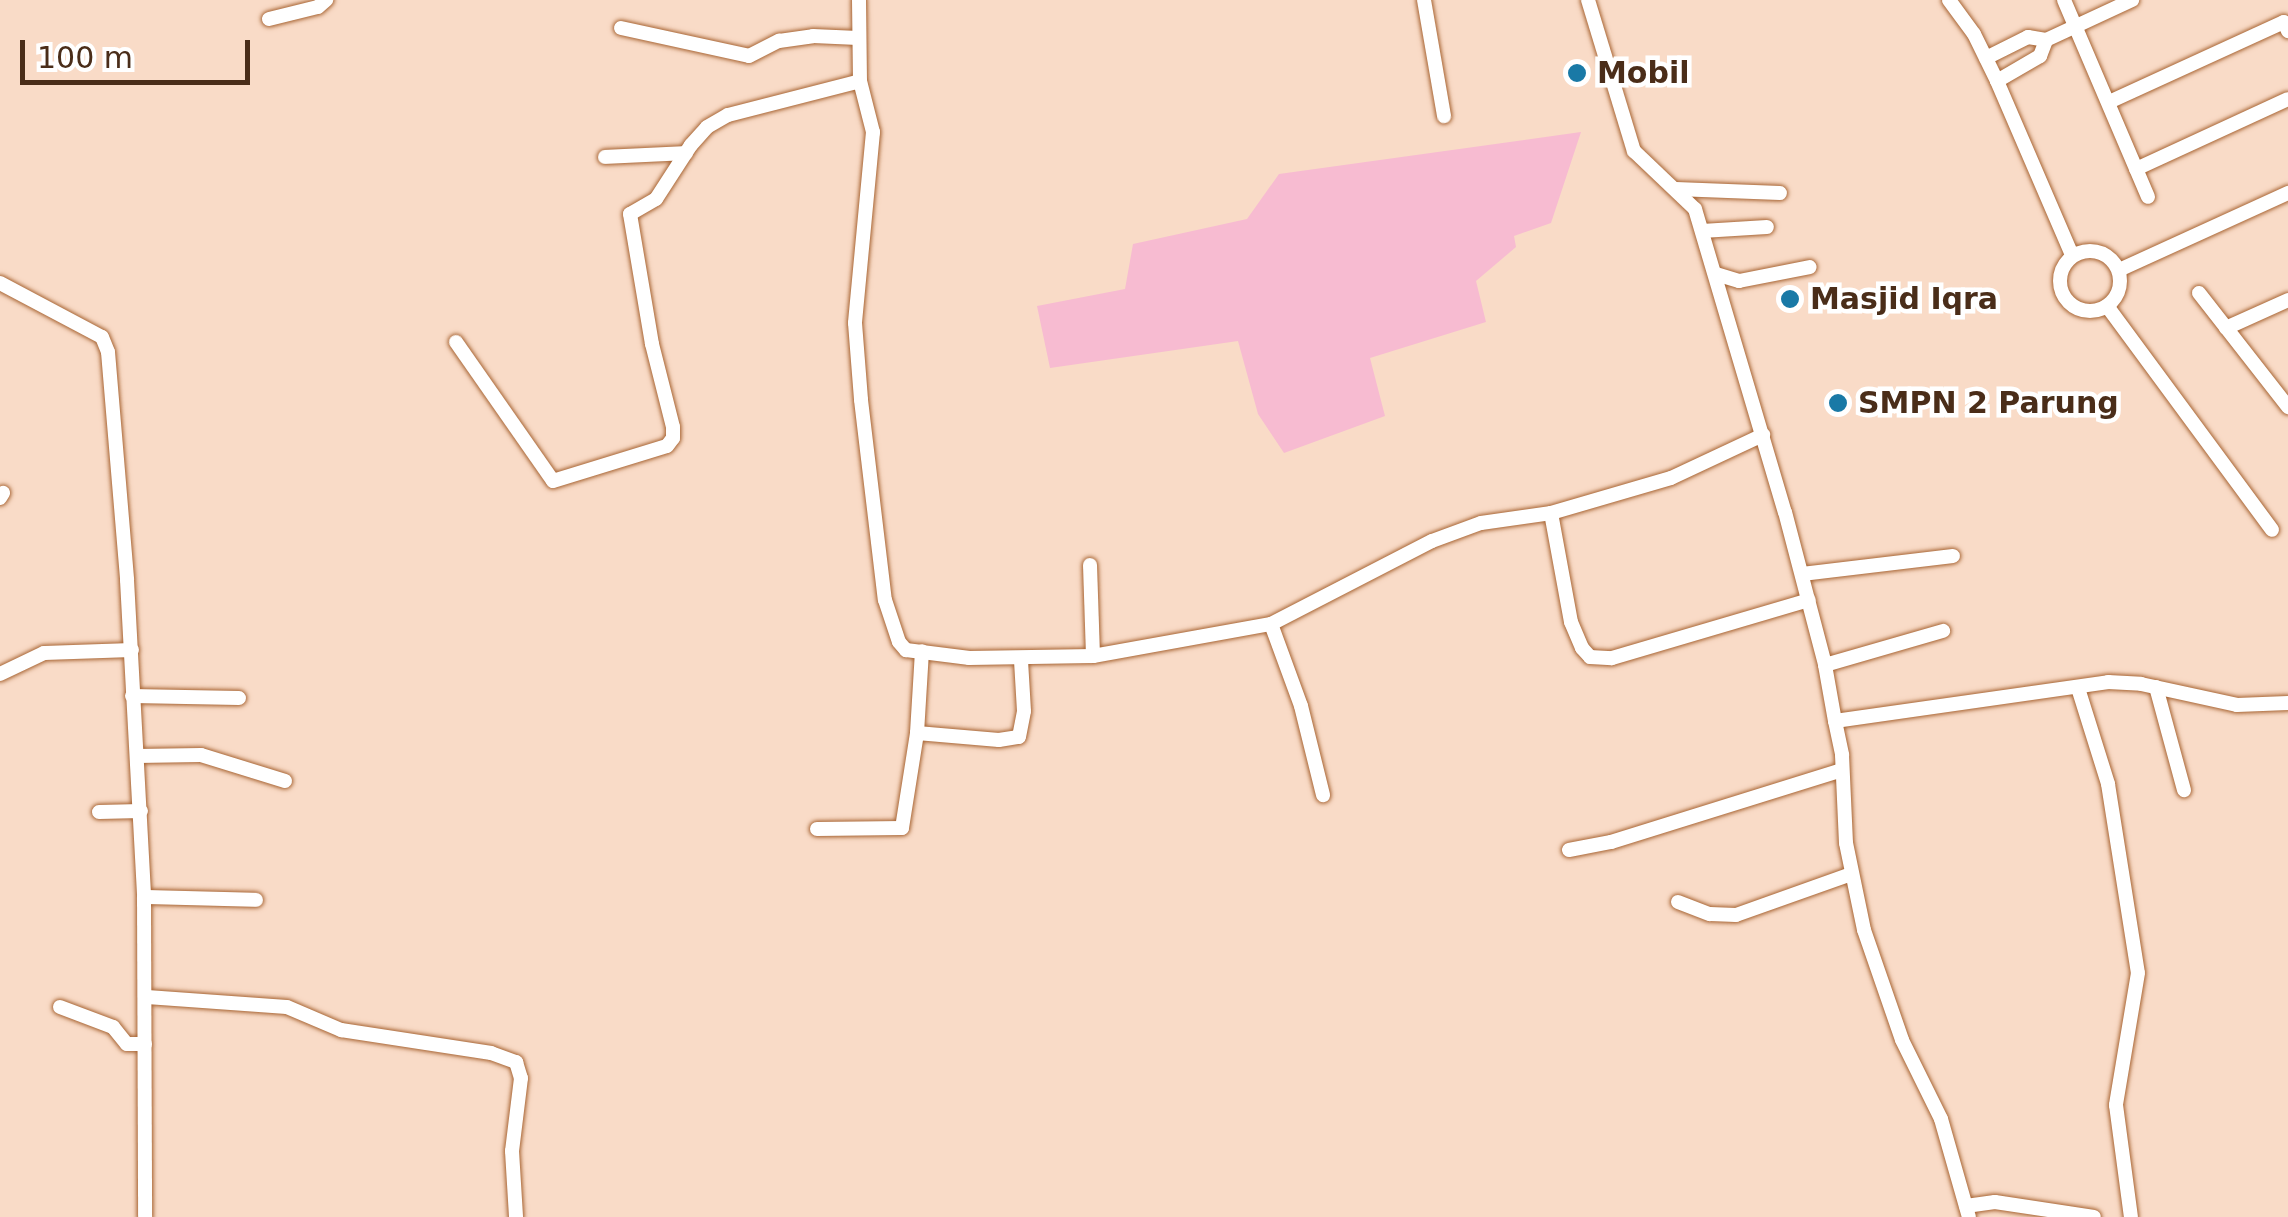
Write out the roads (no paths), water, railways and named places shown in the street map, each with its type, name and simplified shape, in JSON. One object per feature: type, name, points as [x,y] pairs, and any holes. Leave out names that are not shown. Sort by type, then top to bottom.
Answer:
[{"type":"street","points":[[270,19],[318,7],[326,0]]},
{"type":"street","points":[[859,0],[860,81],[873,132],[856,323],[866,469],[886,600],[906,650],[1021,660],[1092,656],[1271,624],[1432,541],[1481,523],[1551,513],[1671,478],[1763,435]]},
{"type":"street","points":[[1424,0],[1444,116]]},
{"type":"street","points":[[1588,0],[1634,151],[1695,209],[1716,274],[1826,665],[1842,770],[1851,874],[1864,930],[1895,1022],[1941,1119],[1968,1211],[1995,1202],[2094,1217]]},
{"type":"street","points":[[1949,0],[1998,81],[2072,255]]},
{"type":"street","points":[[2064,0],[2148,197]]},
{"type":"street","points":[[1986,58],[2028,37],[2046,40],[2132,0]]},
{"type":"street","points":[[2108,102],[2284,22],[2288,31]]},
{"type":"street","points":[[621,28],[749,56],[778,41],[813,36],[858,38]]},
{"type":"street","points":[[1998,81],[2040,56],[2046,40]]},
{"type":"street","points":[[456,342],[548,478],[560,481],[668,446],[674,438],[652,344],[630,214],[656,199],[706,127],[749,106],[860,81]]},
{"type":"street","points":[[2136,169],[2288,100]]},
{"type":"street","points":[[605,156],[686,153]]},
{"type":"street","points":[[1674,188],[1780,193]]},
{"type":"street","points":[[2119,270],[2288,193]]},
{"type":"street","points":[[1702,231],[1767,227]]},
{"type":"street","points":[[2099,252],[2119,270],[2117,296],[2108,306],[2081,310],[2061,292],[2063,266],[2072,255],[2099,252]]},
{"type":"street","points":[[1716,274],[1739,281],[1810,267]]},
{"type":"street","points":[[0,282],[106,342],[132,650],[144,898],[145,1217]]},
{"type":"street","points":[[2199,294],[2288,407]]},
{"type":"street","points":[[2226,328],[2288,300]]},
{"type":"street","points":[[2108,306],[2272,530]]},
{"type":"street","points":[[2273,388],[2288,381]]},
{"type":"street","points":[[1551,513],[1571,622],[1590,657],[1612,658],[1809,600]]},
{"type":"street","points":[[1802,574],[1953,556]]},
{"type":"street","points":[[1090,565],[1092,656]]},
{"type":"street","points":[[1271,624],[1300,706],[1323,796]]},
{"type":"street","points":[[1826,665],[1943,630]]},
{"type":"street","points":[[0,673],[44,652],[132,650]]},
{"type":"street","points":[[817,829],[902,828],[917,733],[922,651]]},
{"type":"street","points":[[917,733],[999,740],[1019,737],[1024,711],[1021,660]]},
{"type":"street","points":[[1835,720],[2108,682],[2156,687],[2237,705],[2288,703]]},
{"type":"street","points":[[2156,687],[2184,790]]},
{"type":"street","points":[[2078,688],[2108,784],[2138,974],[2125,1028],[2116,1104],[2130,1217]]},
{"type":"street","points":[[132,696],[239,698]]},
{"type":"street","points":[[137,756],[201,755],[285,781]]},
{"type":"street","points":[[1570,850],[1611,842],[1842,770]]},
{"type":"street","points":[[99,812],[140,811]]},
{"type":"street","points":[[1678,902],[1710,914],[1736,914],[1851,874]]},
{"type":"street","points":[[144,898],[256,900]]},
{"type":"street","points":[[147,997],[288,1008],[341,1030],[491,1053],[516,1062],[521,1078],[512,1152],[516,1217]]},
{"type":"street","points":[[60,1007],[113,1027],[127,1044],[146,1044]]},
{"type":"place","name":"Mobil","points":[[1577,73]]},
{"type":"place","name":"Masjid Iqra","points":[[1790,299]]},
{"type":"place","name":"SMPN 2 Parung","points":[[1838,403]]}]
